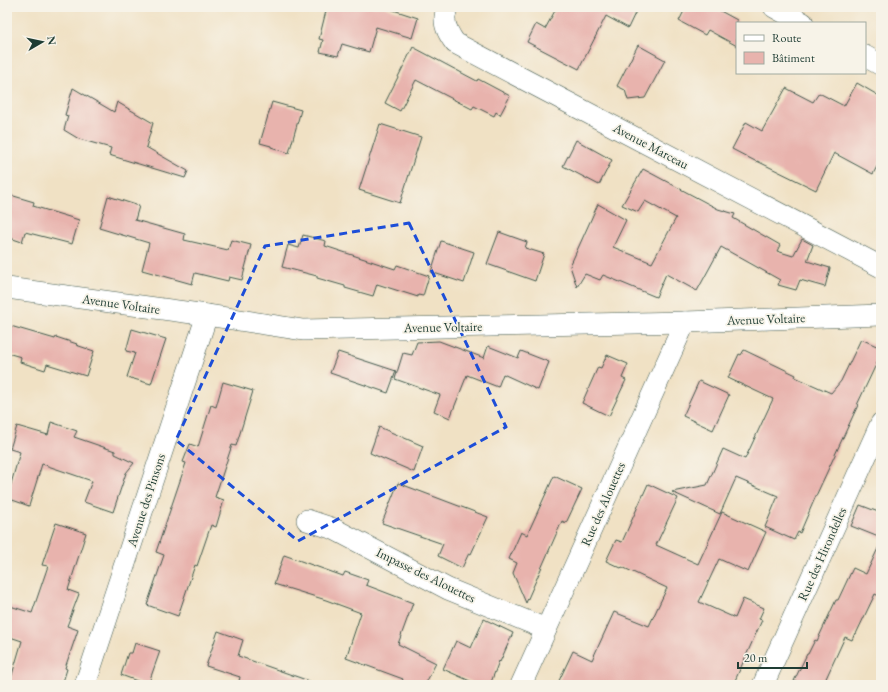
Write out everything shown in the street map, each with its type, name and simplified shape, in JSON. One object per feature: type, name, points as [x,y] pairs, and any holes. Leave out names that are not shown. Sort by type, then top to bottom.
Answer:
[{"type":"street","name":"Avenue Marceau","points":[[448,7],[445,18],[447,27],[450,35],[456,43],[881,267]]},
{"type":"street","points":[[774,7],[801,22]]},
{"type":"street","points":[[866,57],[881,65]]},
{"type":"street","name":"Avenue Voltaire","points":[[7,288],[304,330],[685,322],[881,315]]},
{"type":"street","name":"Avenue des Pinsons","points":[[85,685],[207,316]]},
{"type":"street","name":"Rue des Alouettes","points":[[521,685],[685,322]]},
{"type":"street","name":"Rue des Hirondelles","points":[[763,685],[881,423]]},
{"type":"street","name":"Impasse des Alouettes","points":[[307,520],[334,529],[448,589],[546,629]]},
{"type":"highlighted area","points":[[409,223],[506,427],[298,541],[176,440],[265,246]]},
{"type":"building","points":[[327,7],[384,7],[418,18],[412,38],[376,27],[369,52],[342,44],[338,56],[320,52],[323,40],[319,39]]},
{"type":"building","points":[[557,7],[638,7],[628,28],[606,16],[579,69],[527,42],[536,24],[545,29]]},
{"type":"building","points":[[686,7],[713,7],[737,20],[736,45],[708,30],[705,35],[679,21]]},
{"type":"building","points":[[638,45],[665,60],[645,98],[628,100],[625,90],[617,86]]},
{"type":"building","points":[[413,47],[477,81],[478,79],[510,96],[500,115],[496,112],[494,116],[474,106],[472,109],[416,80],[400,111],[385,103]]},
{"type":"building","points":[[857,83],[881,97],[881,159],[873,174],[834,153],[816,190],[732,149],[746,122],[762,131],[786,88],[813,102],[819,93],[844,106]]},
{"type":"building","points":[[73,88],[114,112],[117,102],[153,123],[146,147],[188,171],[185,178],[109,155],[111,148],[79,139],[64,130],[68,116],[65,115]]},
{"type":"building","points":[[272,102],[301,110],[289,153],[260,143]]},
{"type":"building","points":[[380,124],[421,137],[400,203],[359,190]]},
{"type":"building","points":[[576,140],[612,160],[599,185],[563,166]]},
{"type":"building","points":[[643,169],[718,209],[735,214],[733,218],[780,245],[777,251],[793,256],[802,239],[813,245],[807,261],[830,268],[825,287],[800,280],[796,290],[778,285],[780,280],[721,247],[697,291],[666,274],[656,297],[603,275],[600,280],[585,274],[577,287],[570,266],[598,204],[626,220],[613,247],[652,263],[676,218],[645,201],[638,212],[622,205]]},
{"type":"building","points":[[7,194],[34,202],[33,206],[79,220],[72,244],[25,232],[22,242],[7,237]]},
{"type":"building","points":[[108,196],[139,206],[135,220],[185,234],[184,240],[228,250],[231,240],[251,245],[242,280],[229,277],[228,281],[195,273],[192,284],[142,270],[149,243],[99,228]]},
{"type":"building","points":[[499,232],[527,242],[525,248],[544,254],[535,281],[487,264]]},
{"type":"building","points":[[303,235],[326,241],[325,246],[395,269],[397,265],[429,276],[423,296],[418,295],[418,297],[377,284],[373,296],[317,278],[317,276],[282,267],[288,245],[299,248]]},
{"type":"building","points":[[441,241],[474,252],[464,283],[431,272]]},
{"type":"building","points":[[7,325],[55,339],[56,337],[94,351],[86,376],[47,364],[45,370],[20,362],[21,357],[7,353]]},
{"type":"building","points":[[132,329],[166,339],[151,384],[127,377],[135,353],[126,351]]},
{"type":"building","points":[[861,339],[881,348],[881,354],[800,533],[798,532],[794,540],[765,527],[778,496],[736,478],[720,514],[672,492],[707,485],[723,449],[745,459],[773,399],[728,378],[739,354],[741,355],[744,350],[796,375],[795,377],[831,393],[841,381]]},
{"type":"building","points":[[439,341],[484,358],[488,346],[518,358],[521,351],[549,362],[538,390],[503,374],[498,387],[467,375],[450,418],[434,411],[440,395],[395,379],[403,353],[412,355],[417,342]]},
{"type":"building","points":[[338,352],[396,371],[388,393],[330,373]]},
{"type":"building","points":[[607,355],[628,364],[622,378],[626,380],[609,416],[582,403],[598,367],[601,368]]},
{"type":"building","points":[[699,381],[729,395],[713,430],[683,416]]},
{"type":"building","points":[[223,382],[253,391],[236,446],[232,445],[215,497],[224,500],[216,527],[211,525],[197,566],[195,565],[178,616],[147,605],[164,555],[156,552],[186,463],[183,462],[190,444],[198,447],[211,405],[216,407]]},
{"type":"building","points":[[51,422],[77,431],[74,437],[115,451],[115,454],[134,463],[126,473],[113,512],[84,502],[92,481],[42,464],[29,506],[7,498],[20,452],[10,449],[17,426],[48,435]]},
{"type":"building","points":[[379,427],[423,446],[414,472],[370,453]]},
{"type":"building","points":[[554,476],[582,489],[566,523],[562,521],[526,603],[513,573],[517,563],[509,559],[521,532],[527,535]]},
{"type":"building","points":[[398,483],[488,517],[471,554],[469,553],[462,568],[438,556],[443,544],[382,523]]},
{"type":"building","points":[[648,484],[678,498],[656,545],[698,564],[722,512],[766,532],[748,572],[719,559],[699,602],[735,618],[743,599],[764,608],[759,619],[762,620],[733,685],[557,685],[573,651],[592,660],[614,612],[649,626],[667,588],[606,561],[616,540],[622,542]]},
{"type":"building","points":[[860,505],[881,513],[881,538],[851,526]]},
{"type":"building","points":[[56,523],[86,533],[68,590],[79,594],[67,626],[78,630],[65,668],[67,669],[62,685],[9,685],[22,641],[7,636],[7,605],[32,613],[48,566],[42,565]]},
{"type":"building","points":[[881,542],[881,597],[875,594],[852,640],[845,637],[823,685],[804,685],[794,681],[815,640],[817,641],[853,568],[866,574]]},
{"type":"building","points":[[284,555],[343,576],[345,572],[368,580],[366,585],[413,603],[398,644],[436,663],[425,685],[400,685],[403,679],[346,658],[361,613],[326,600],[274,584]]},
{"type":"building","points":[[484,619],[513,633],[500,662],[499,661],[490,685],[479,685],[443,669],[456,641],[471,648]]},
{"type":"building","points":[[218,631],[243,640],[238,656],[312,682],[311,685],[238,685],[240,677],[206,666]]},
{"type":"building","points":[[135,643],[160,651],[148,685],[121,675],[128,653],[132,653]]}]
